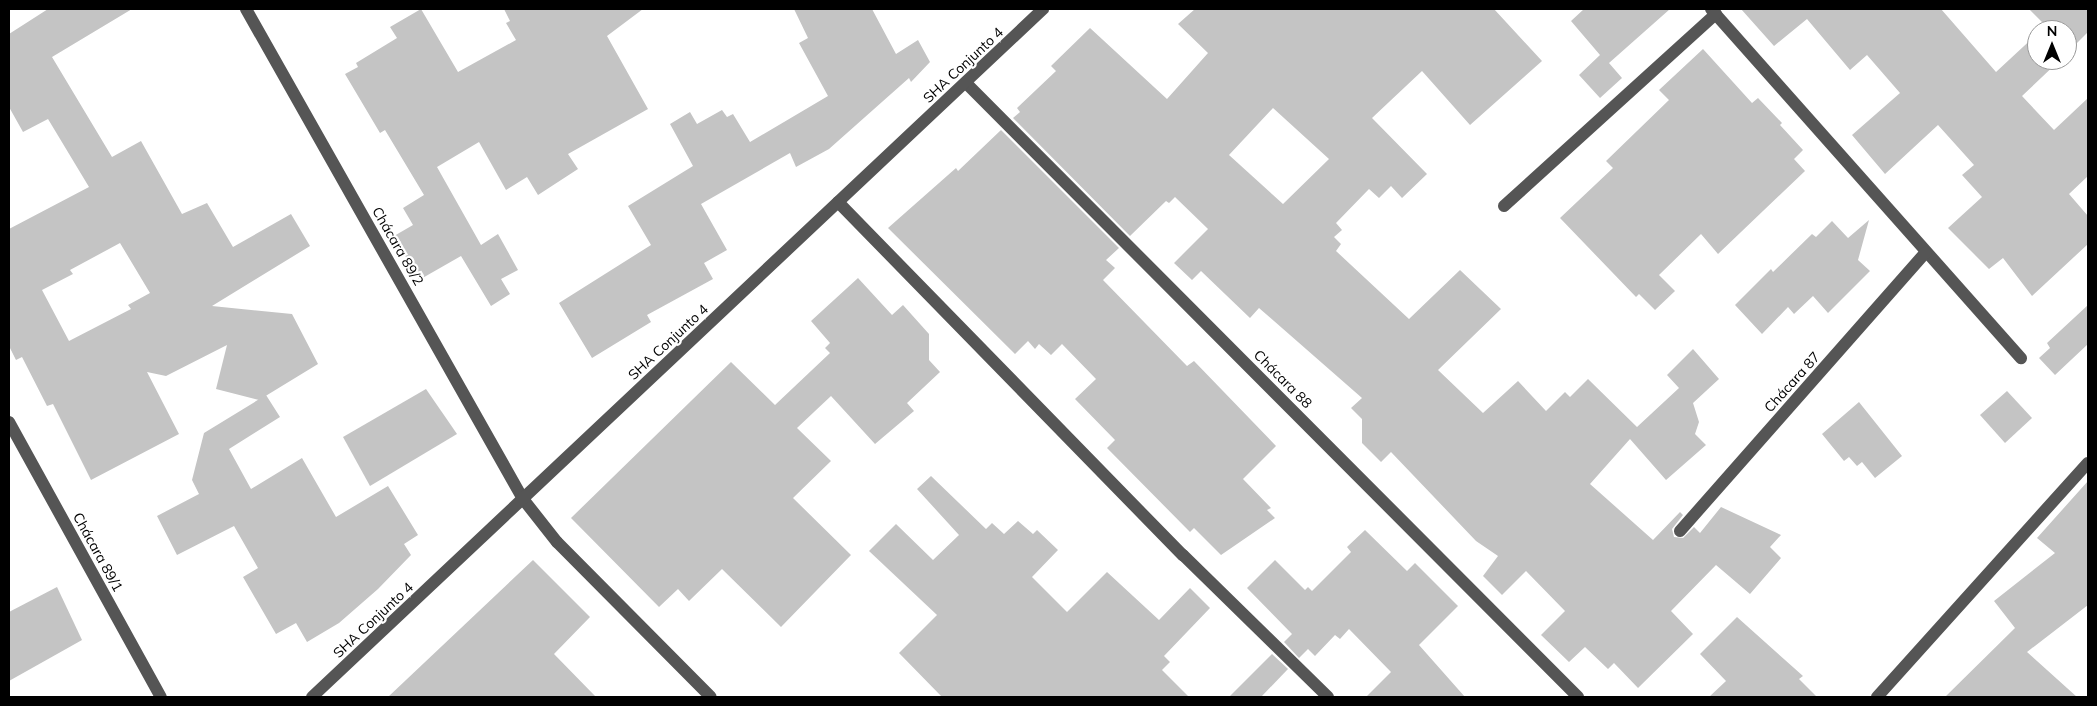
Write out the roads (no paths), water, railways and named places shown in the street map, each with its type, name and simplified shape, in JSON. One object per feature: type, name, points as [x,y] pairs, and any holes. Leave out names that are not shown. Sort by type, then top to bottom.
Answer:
[{"type":"street","name":"Chácara 89/2","points":[[246,9],[524,499],[557,542],[711,697]]},
{"type":"street","name":"SHA Conjunto 4","points":[[312,697],[1043,9]]},
{"type":"street","points":[[1504,206],[1713,12],[1926,253],[2022,358]]},
{"type":"street","name":"Chácara 88","points":[[966,82],[1578,697]]},
{"type":"street","points":[[838,202],[1183,555],[1328,697]]},
{"type":"street","name":"Chácara 87","points":[[1680,532],[1926,253]]},
{"type":"street","name":"Chácara 89/1","points":[[9,422],[161,697]]},
{"type":"street","points":[[1877,697],[2088,464]]}]
